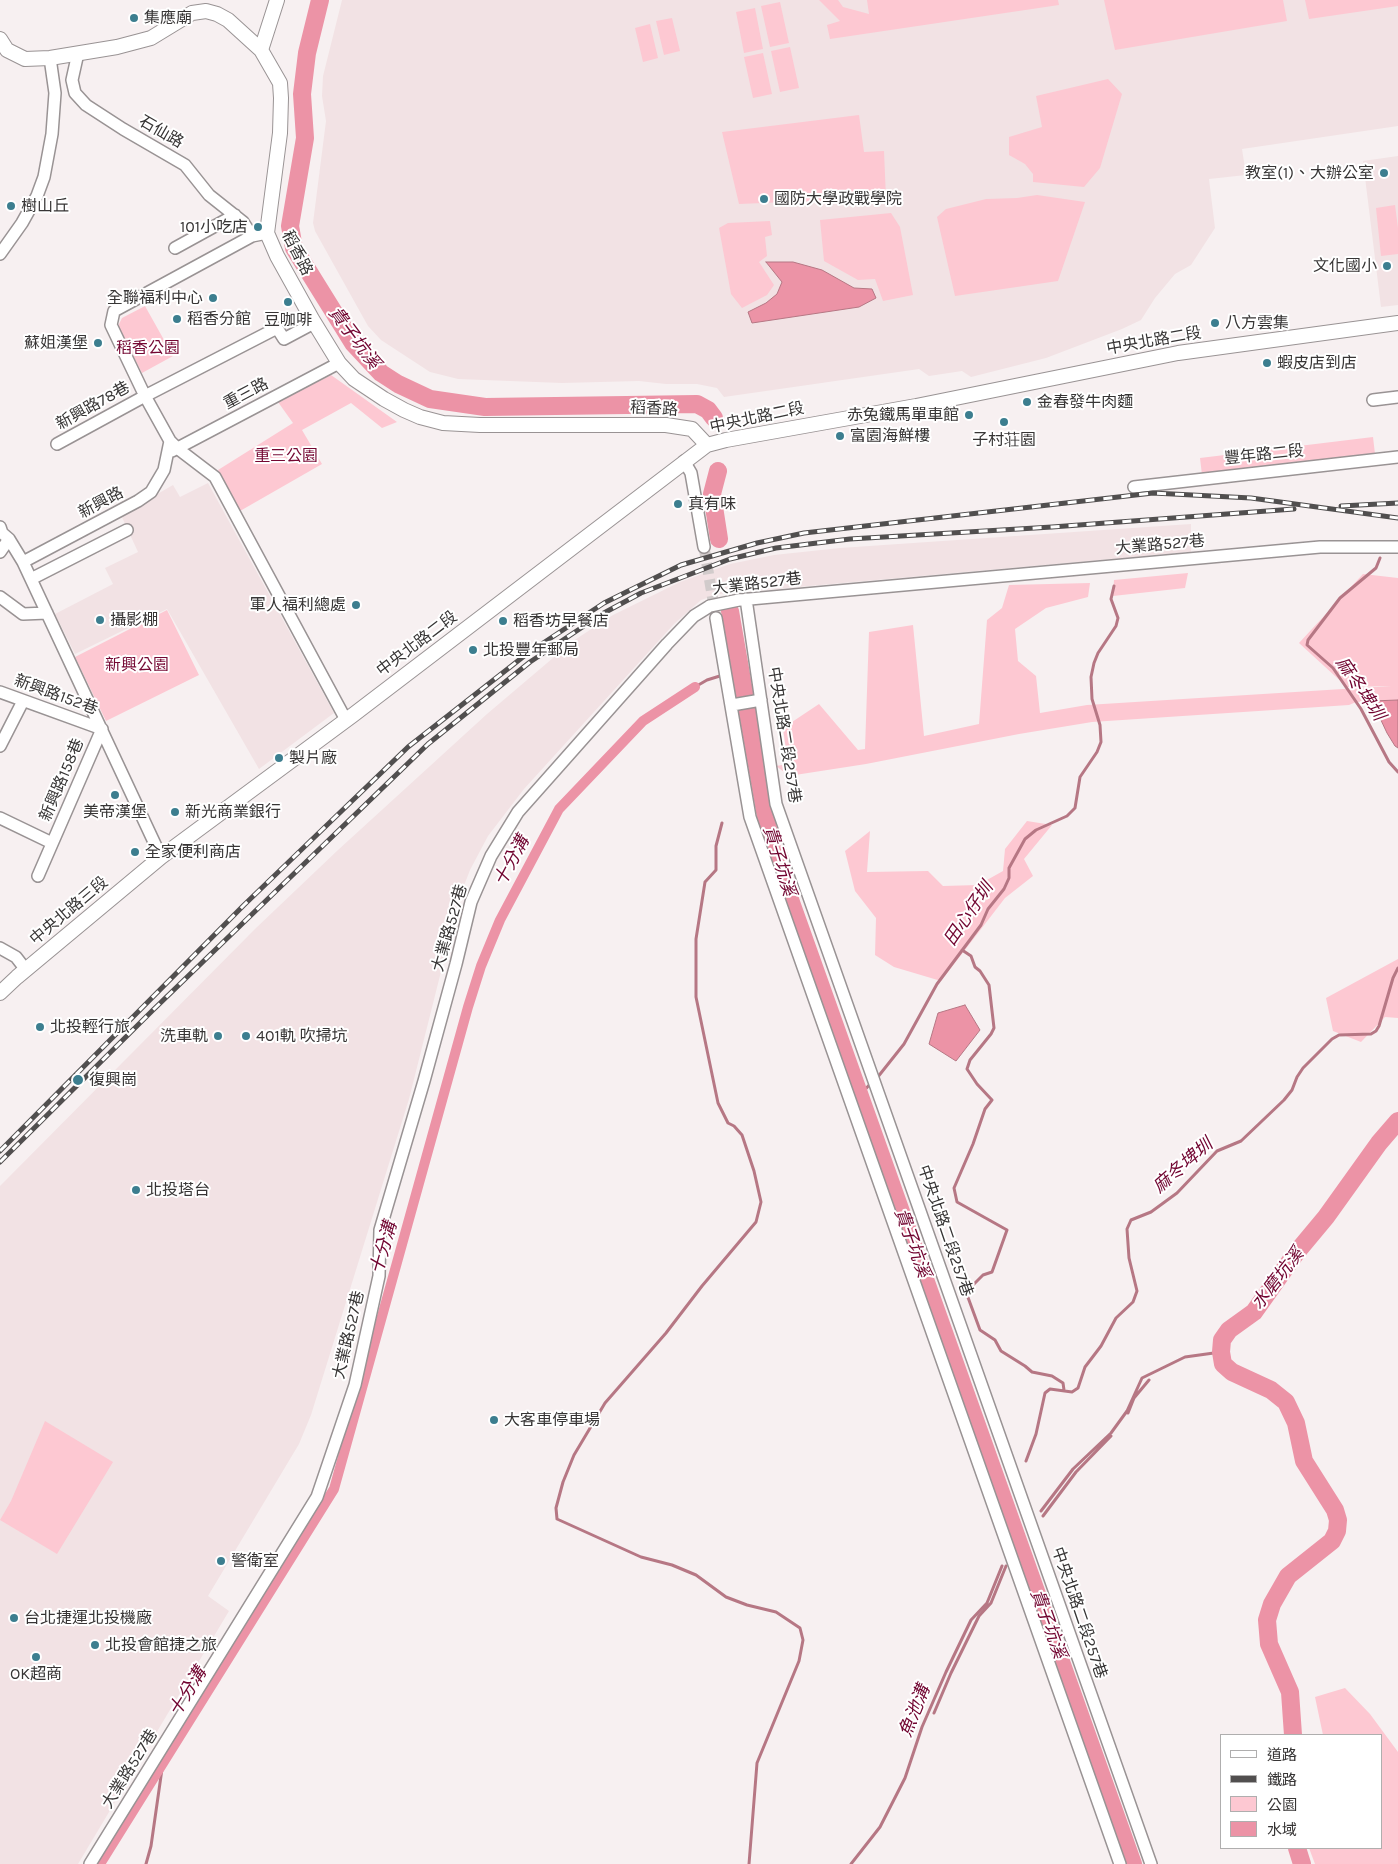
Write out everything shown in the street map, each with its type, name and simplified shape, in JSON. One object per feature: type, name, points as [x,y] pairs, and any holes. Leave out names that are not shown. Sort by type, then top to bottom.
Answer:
[{"type":"street","points":[[260,50],[277,0]]},
{"type":"street","name":"稻香路","points":[[0,39],[7,50],[25,59],[50,58],[117,48],[151,38],[192,14],[206,12],[217,14],[228,20],[260,50],[280,83],[280,133],[267,233],[314,323],[339,363],[354,379],[384,399],[420,417],[443,423],[666,425],[692,429],[708,445]]},
{"type":"street","name":"石仙路","points":[[78,53],[72,80],[74,93],[86,105],[108,120],[185,165],[209,195],[244,222],[252,236]]},
{"type":"street","points":[[0,254],[22,223],[37,196],[44,177],[52,134],[55,93],[50,58]]},
{"type":"street","points":[[175,248],[234,215]]},
{"type":"street","points":[[267,233],[252,236],[114,311],[111,325],[144,396],[172,447],[215,477],[222,488],[346,720]]},
{"type":"street","name":"新興路78巷","points":[[57,444],[144,396],[277,328],[284,339],[314,323]]},
{"type":"street","name":"中央北路二段","points":[[161,857],[346,720],[684,461],[708,445],[726,440],[916,406],[1178,353],[1398,323]]},
{"type":"street","name":"重三路","points":[[172,447],[339,363]]},
{"type":"street","points":[[1373,400],[1398,397]]},
{"type":"street","name":"新興路","points":[[23,562],[118,512],[151,492],[164,470],[172,447]]},
{"type":"street","name":"豐年路二段","points":[[1134,486],[1398,457]]},
{"type":"street","points":[[684,461],[691,473],[704,547]]},
{"type":"street","points":[[0,527],[2,533],[9,539],[23,562],[161,857]]},
{"type":"street","points":[[31,579],[127,530]]},
{"type":"street","points":[[0,552],[9,539]]},
{"type":"street","name":"大業路527巷","points":[[90,1864],[317,1497],[355,1385],[379,1276],[380,1230],[424,1081],[471,902],[491,856],[518,812],[694,616],[710,606],[742,600],[1320,547],[1398,547]]},
{"type":"street","points":[[0,597],[23,614],[47,613]]},
{"type":"street","name":"中央北路二段257巷","points":[[742,600],[761,700],[776,804],[1151,1864]]},
{"type":"street","points":[[716,618],[750,817],[1120,1864]]},
{"type":"street","name":"新興路152巷","points":[[0,692],[102,729]]},
{"type":"street","points":[[732,705],[761,700]]},
{"type":"street","points":[[0,746],[23,701]]},
{"type":"street","name":"新興路158巷","points":[[38,876],[102,729]]},
{"type":"street","name":"新興路158巷","points":[[0,818],[52,843]]},
{"type":"street","name":"中央北路三段","points":[[0,994],[161,857]]},
{"type":"street","points":[[0,948],[16,957],[26,970]]},
{"type":"shaded area","name":"國防大學政戰學院","points":[[342,0],[1398,0],[1398,126],[1242,149],[1246,175],[1209,179],[1215,228],[1191,265],[1175,274],[1155,298],[1141,320],[1046,358],[971,377],[962,371],[929,376],[919,369],[724,397],[717,388],[697,384],[666,384],[639,381],[562,383],[458,379],[430,372],[381,340],[368,326],[315,231],[313,223],[326,121],[322,96],[323,76]]},
{"type":"shaded area","name":"文化國小","points":[[1398,156],[1398,305],[1381,307],[1363,161]]},
{"type":"shaded area","points":[[208,483],[334,713],[259,769],[167,609],[75,654],[55,614],[113,584],[105,568],[138,552],[121,515],[173,485],[180,497]]},
{"type":"shaded area","name":"台北捷運北投機廠","points":[[1191,524],[1191,552],[719,594],[701,600],[674,624],[524,789],[488,836],[470,870],[460,896],[409,1099],[311,1415],[299,1444],[208,1596],[229,1611],[78,1864],[0,1864],[0,1186],[256,928],[338,850],[487,714],[573,641],[613,615],[680,582],[730,564],[774,555],[840,548]]},
{"type":"green space","points":[[819,0],[838,0],[843,7],[869,14],[867,0],[1058,0],[1059,5],[830,39],[827,25],[840,21]]},
{"type":"green space","points":[[1104,0],[1283,0],[1287,21],[1115,50]]},
{"type":"green space","points":[[1305,0],[1398,0],[1398,6],[1309,19]]},
{"type":"green space","points":[[780,2],[789,43],[770,47],[761,6]]},
{"type":"green space","points":[[755,8],[763,49],[744,53],[736,12]]},
{"type":"green space","points":[[672,18],[680,51],[664,55],[656,21]]},
{"type":"green space","points":[[650,24],[658,58],[643,62],[635,28]]},
{"type":"green space","points":[[790,47],[799,88],[780,92],[771,51]]},
{"type":"green space","points":[[763,53],[772,94],[753,98],[744,57]]},
{"type":"green space","points":[[1108,79],[1122,94],[1100,168],[1084,187],[1033,182],[1033,174],[1025,164],[1009,155],[1009,137],[1042,127],[1036,96]]},
{"type":"green space","points":[[859,115],[864,152],[884,151],[886,198],[739,204],[722,132]]},
{"type":"green space","points":[[1037,195],[1085,202],[1058,281],[955,296],[937,217],[946,209],[986,199]]},
{"type":"green space","points":[[1395,205],[1398,228],[1398,254],[1381,256],[1376,208]]},
{"type":"green space","points":[[891,213],[900,227],[913,295],[883,301],[875,279],[858,280],[824,261],[820,220]]},
{"type":"green space","points":[[770,221],[772,235],[765,237],[767,256],[759,262],[774,285],[767,295],[742,308],[731,294],[719,228],[728,223]]},
{"type":"green space","name":"稻香公園","points":[[145,306],[173,356],[142,373],[118,326],[122,318]]},
{"type":"green space","name":"重三公園","points":[[331,375],[397,422],[382,428],[351,403],[302,430],[322,464],[240,511],[218,470],[293,423],[278,402]]},
{"type":"green space","points":[[1373,437],[1375,454],[1202,475],[1200,458]]},
{"type":"green space","points":[[1188,573],[1185,588],[1113,596],[1114,580]]},
{"type":"green space","points":[[1363,574],[1398,578],[1398,700],[1092,722],[1019,734],[866,764],[795,775],[784,772],[776,766],[788,764],[783,728],[819,704],[858,750],[865,749],[869,632],[913,625],[924,736],[979,724],[987,620],[1002,608],[1009,585],[1090,583],[1088,597],[1046,608],[1015,629],[1018,661],[1036,676],[1040,713],[1087,705],[1391,686],[1347,687],[1299,643]]},
{"type":"green space","name":"新興公園","points":[[167,610],[199,675],[106,721],[75,657]]},
{"type":"green space","points":[[1027,821],[1052,825],[1024,859],[1033,876],[1005,898],[941,981],[894,967],[875,955],[876,918],[855,891],[845,851],[870,831],[867,872],[928,871],[943,886],[978,885],[1003,871],[1005,849]]},
{"type":"green space","points":[[1398,959],[1398,1018],[1385,1017],[1361,1042],[1333,1031],[1326,998]]},
{"type":"green space","points":[[45,1421],[113,1462],[57,1554],[0,1520],[11,1501]]},
{"type":"green space","points":[[1345,1688],[1370,1714],[1398,1752],[1398,1864],[1315,1864],[1309,1849],[1383,1849],[1383,1734],[1323,1734],[1315,1697]]},
{"type":"water","points":[[766,262],[793,262],[822,270],[854,288],[872,289],[876,298],[859,307],[752,323],[748,312],[766,303],[777,294],[782,282]]},
{"type":"water","points":[[1398,700],[1398,748],[1387,733],[1372,701]]},
{"type":"water","points":[[965,1005],[980,1030],[956,1061],[929,1044],[938,1013]]},
{"type":"waterway","name":"貴子坑溪","points":[[320,0],[307,53],[302,94],[305,138],[290,226],[294,248],[353,343],[381,373],[398,384],[430,399],[485,407],[697,404],[708,410],[714,418]]},
{"type":"waterway","name":"貴子坑溪","points":[[349,345],[352,341]]},
{"type":"waterway","name":"貴子坑溪","points":[[718,471],[712,494],[719,539]]},
{"type":"waterway","name":"麻冬埤圳","points":[[1380,558],[1376,568],[1340,598],[1308,640],[1307,645],[1333,668],[1361,709],[1389,762],[1398,772]]},
{"type":"waterway","name":"田心仔圳","points":[[877,1078],[904,1044],[937,984],[981,925],[988,909],[1004,889],[1009,878],[1009,868],[1025,839],[1036,830],[1067,816],[1075,808],[1080,777],[1097,752],[1101,742],[1100,725],[1092,699],[1091,677],[1098,653],[1116,626],[1118,618],[1111,599],[1114,586]]},
{"type":"waterway","name":"貴子坑溪","points":[[730,611],[771,846],[1133,1864]]},
{"type":"waterway","points":[[729,673],[740,669]]},
{"type":"waterway","name":"十分溝","points":[[695,687],[707,680],[723,675]]},
{"type":"waterway","name":"十分溝","points":[[100,1864],[334,1489],[468,1007],[481,966],[500,920],[559,809],[643,721],[695,687]]},
{"type":"waterway","points":[[722,823],[716,846],[716,870],[705,882],[696,939],[696,997],[718,1103],[728,1123],[734,1126],[742,1135],[754,1171],[761,1202],[756,1222],[702,1286],[666,1333],[605,1403],[574,1455],[563,1482],[556,1508],[557,1519],[641,1557],[672,1565],[696,1575],[726,1597],[747,1605],[776,1612],[800,1628],[803,1640],[799,1661],[757,1763],[749,1864]]},
{"type":"waterway","points":[[962,950],[971,956],[975,967],[989,985],[994,1028],[970,1060],[967,1069],[977,1084],[992,1100],[985,1109],[973,1144],[954,1188],[957,1202],[1007,1230],[992,1272],[983,1275],[966,1292],[980,1330],[995,1340],[1001,1351],[1032,1372],[1052,1376],[1063,1383],[1064,1390]]},
{"type":"waterway","name":"麻冬埤圳","points":[[1026,1461],[1036,1434],[1045,1393],[1050,1389],[1072,1392],[1078,1388],[1085,1367],[1101,1346],[1116,1318],[1133,1302],[1137,1291],[1129,1258],[1127,1229],[1131,1220],[1151,1212],[1177,1193],[1217,1151],[1241,1141],[1284,1100],[1292,1090],[1303,1068],[1332,1039],[1339,1035],[1371,1034],[1376,1031],[1398,968]]},
{"type":"waterway","name":"田心仔圳","points":[[860,1095],[872,1082]]},
{"type":"waterway","name":"水磨坑溪","points":[[1293,1734],[1290,1692],[1269,1644],[1267,1620],[1272,1604],[1288,1576],[1332,1541],[1337,1531],[1338,1520],[1335,1510],[1304,1461],[1296,1423],[1286,1402],[1271,1390],[1232,1372],[1223,1364],[1222,1340],[1229,1330],[1254,1312],[1296,1253],[1326,1217],[1379,1143],[1398,1121]]},
{"type":"waterway","name":"魚池溝","points":[[1041,1511],[1073,1469],[1111,1433],[1127,1411],[1142,1378],[1185,1357],[1221,1352]]},
{"type":"waterway","name":"魚池溝","points":[[1128,1413],[1134,1398],[1149,1380]]},
{"type":"waterway","points":[[1043,1516],[1076,1472],[1111,1436]]},
{"type":"waterway","name":"魚池溝","points":[[851,1864],[880,1827],[905,1778],[922,1727],[946,1672],[971,1620],[987,1603],[1002,1566]]},
{"type":"waterway","points":[[934,1713],[979,1616],[991,1603],[1006,1566]]},
{"type":"waterway","name":"十分溝","points":[[146,1864],[151,1846],[163,1762]]},
{"type":"waterway","name":"水磨坑溪","points":[[1297,1849],[1302,1864]]},
{"type":"tunnel","points":[[704,547],[716,618]]},
{"type":"railway","points":[[0,1151],[244,905],[408,747],[528,653],[604,603],[681,565],[757,543],[804,533],[1153,493],[1251,498],[1398,518]]},
{"type":"railway","points":[[1341,506],[1398,503]]},
{"type":"railway","points":[[0,1162],[152,1011],[428,744],[530,662],[602,614],[641,593],[730,559],[776,548],[850,539],[1052,527],[1294,509]]},
{"type":"place","name":"集應廟","points":[[134,18]]},
{"type":"place","name":"教室(1)、大辦公室","points":[[1384,173]]},
{"type":"place","name":"國防大學政戰學院","points":[[764,199]]},
{"type":"place","name":"樹山丘","points":[[11,206]]},
{"type":"place","name":"101小吃店","points":[[258,227]]},
{"type":"place","name":"文化國小","points":[[1387,266]]},
{"type":"place","name":"全聯福利中心","points":[[213,298]]},
{"type":"place","name":"豆咖啡","points":[[288,302]]},
{"type":"place","name":"稻香分館","points":[[177,319]]},
{"type":"place","name":"八方雲集","points":[[1215,323]]},
{"type":"place","name":"蘇姐漢堡","points":[[98,343]]},
{"type":"place","name":"蝦皮店到店","points":[[1267,363]]},
{"type":"place","name":"金春發牛肉麵","points":[[1027,402]]},
{"type":"place","name":"赤兔鐵馬單車館","points":[[969,415]]},
{"type":"place","name":"子村荘園","points":[[1004,422]]},
{"type":"place","name":"富園海鮮樓","points":[[840,436]]},
{"type":"place","name":"真有味","points":[[678,504]]},
{"type":"place","name":"軍人福利總處","points":[[356,605]]},
{"type":"place","name":"攝影棚","points":[[100,620]]},
{"type":"place","name":"稻香坊早餐店","points":[[503,621]]},
{"type":"place","name":"北投豐年郵局","points":[[473,650]]},
{"type":"place","name":"製片廠","points":[[279,758]]},
{"type":"place","name":"美帝漢堡","points":[[115,795]]},
{"type":"place","name":"新光商業銀行","points":[[175,812]]},
{"type":"place","name":"全家便利商店","points":[[135,852]]},
{"type":"place","name":"北投輕行旅","points":[[40,1027]]},
{"type":"place","name":"洗車軌","points":[[218,1036]]},
{"type":"place","name":"401軌 吹掃坑","points":[[246,1036]]},
{"type":"place","name":"復興崗","points":[[78,1080]]},
{"type":"place","name":"北投塔台","points":[[136,1190]]},
{"type":"place","name":"大客車停車場","points":[[494,1420]]},
{"type":"place","name":"警衛室","points":[[221,1561]]},
{"type":"place","name":"台北捷運北投機廠","points":[[14,1618]]},
{"type":"place","name":"北投會館捷之旅","points":[[95,1645]]},
{"type":"place","name":"OK超商","points":[[36,1657]]}]
